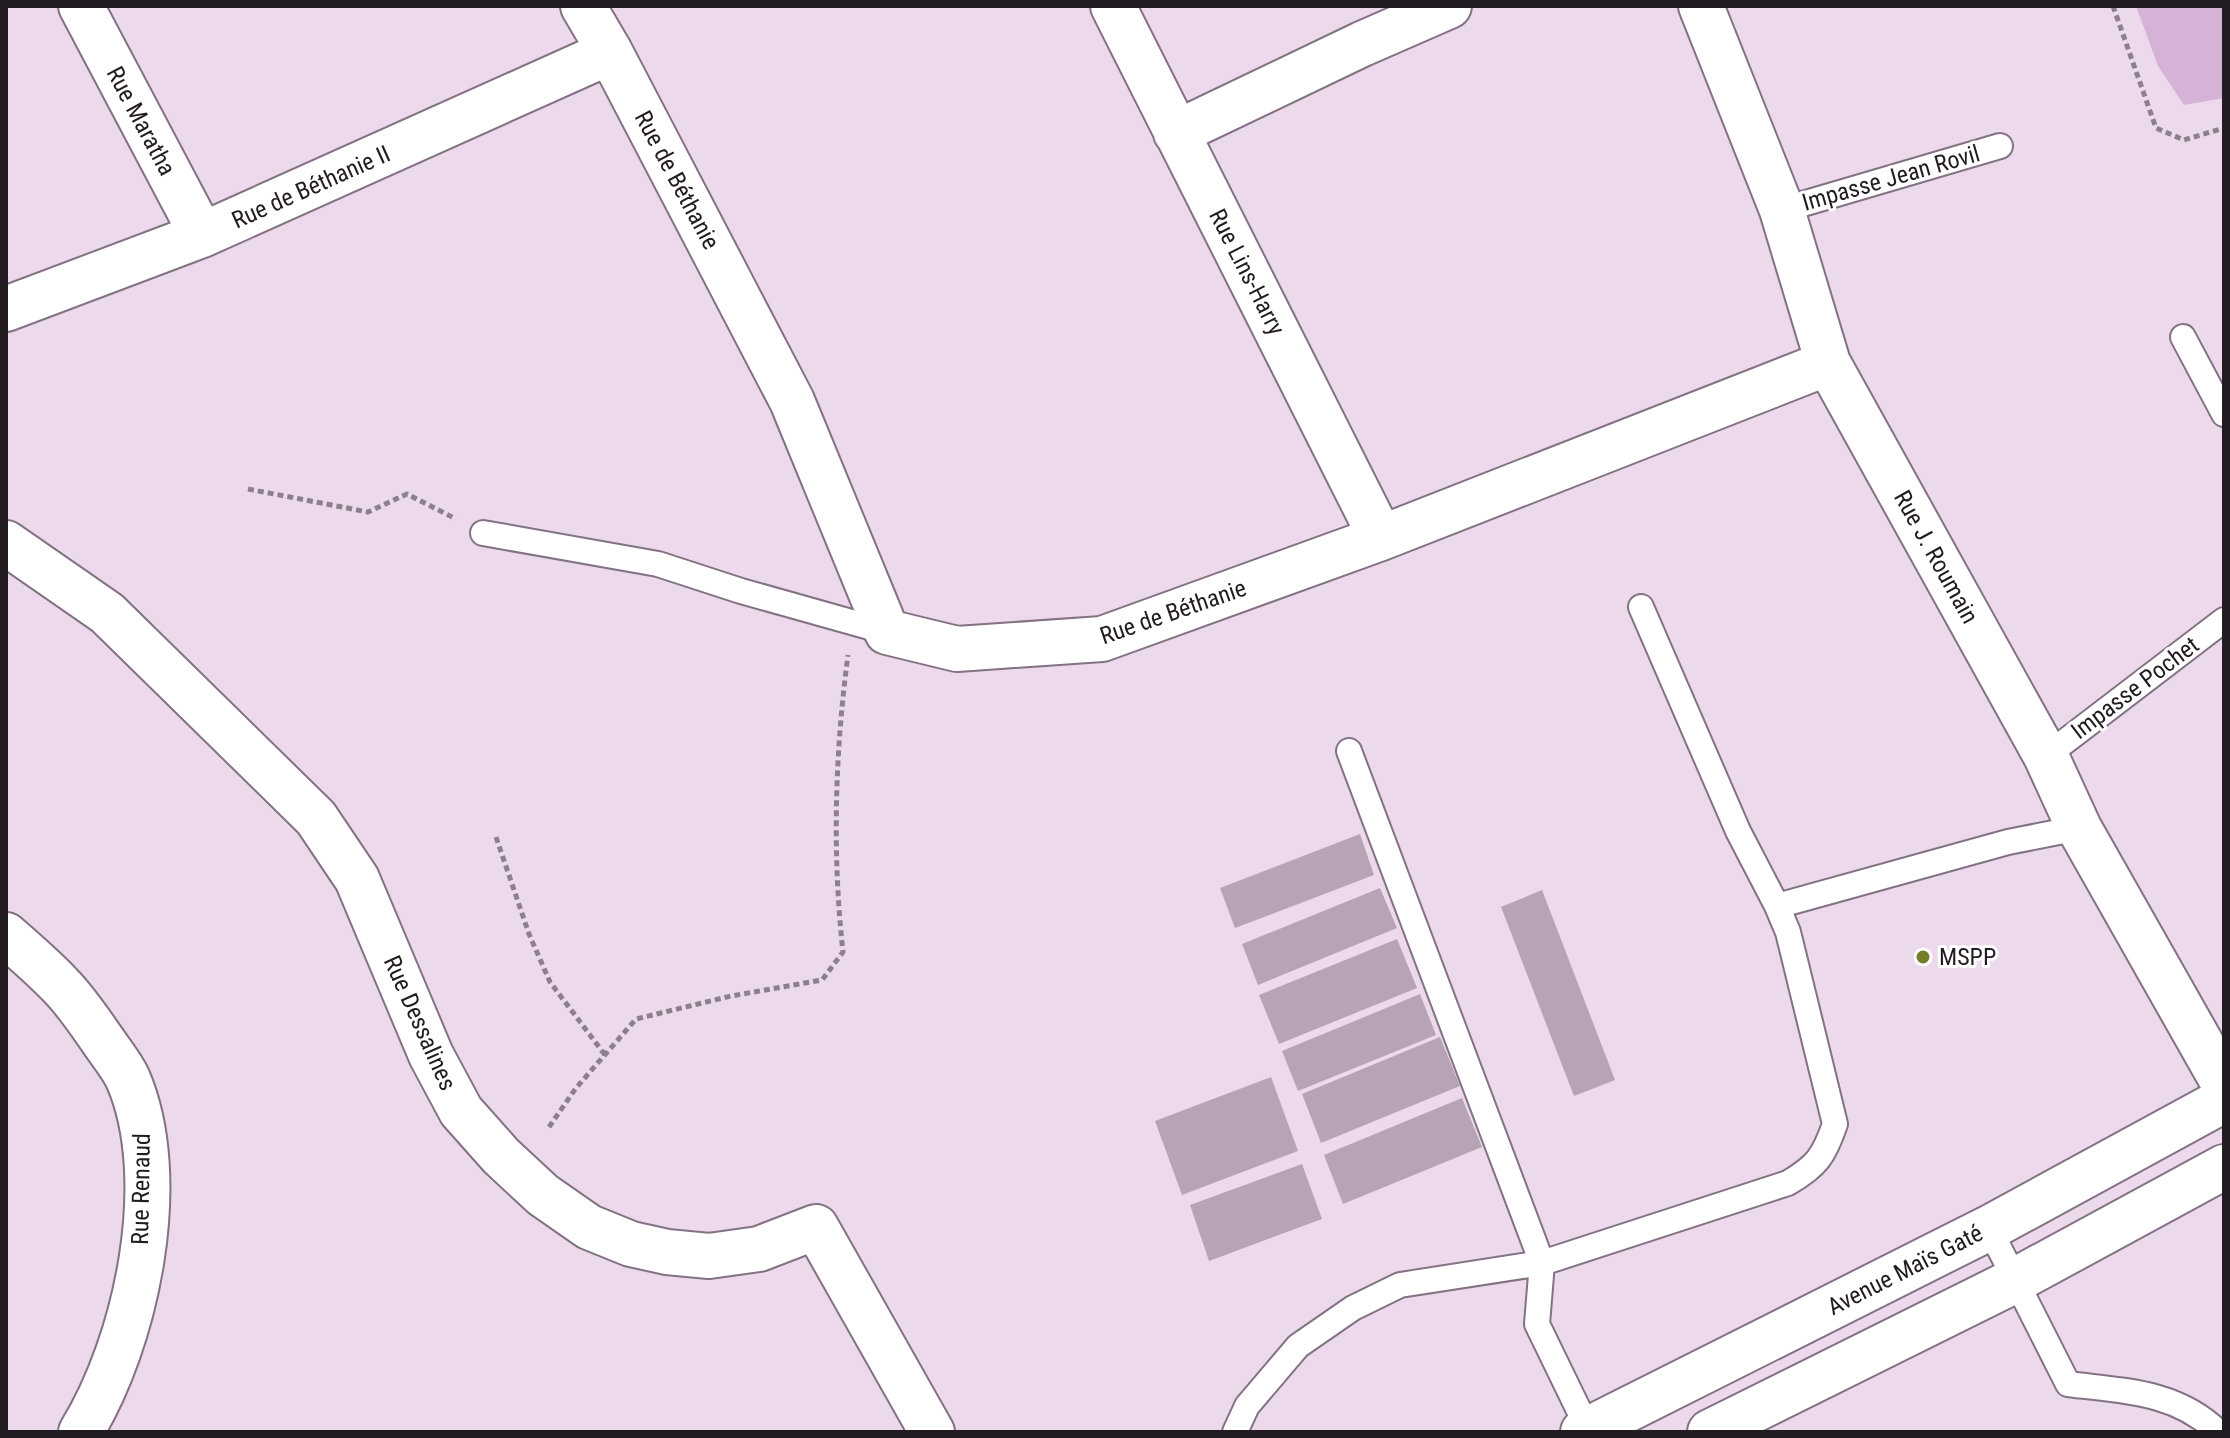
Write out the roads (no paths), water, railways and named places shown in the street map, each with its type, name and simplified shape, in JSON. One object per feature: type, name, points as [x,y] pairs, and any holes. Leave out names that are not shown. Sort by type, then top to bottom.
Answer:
[{"type":"street","name":"Rue Maratha","points":[[81,6],[202,235]]},
{"type":"street","name":"Rue de Béthanie","points":[[583,6],[792,401],[870,627],[957,649],[1102,639],[1381,538],[1828,363]]},
{"type":"street","name":"Rue Lins-Harry","points":[[1113,6],[1381,538]]},
{"type":"street","points":[[1176,133],[1449,6]]},
{"type":"street","name":"Rue J. Roumain","points":[[1701,6],[1782,210],[1828,363],[2046,756],[2079,828],[2224,1084]]},
{"type":"street","name":"Rue de Béthanie II","points":[[6,309],[202,235],[610,52]]},
{"type":"street","name":"Rue Dessalines","points":[[6,543],[107,613],[316,818],[357,879],[431,1055],[461,1111],[501,1156],[543,1195],[589,1227],[631,1244],[667,1252],[709,1256],[759,1249],[816,1227],[932,1432]]},
{"type":"street","name":"Rue Renaud","points":[[6,935],[62,987],[90,1023],[126,1075],[141,1114],[146,1158],[146,1212],[134,1290],[112,1369],[81,1432]]},
{"type":"street","name":"Avenue Maïs Gaté","points":[[1585,1431],[1989,1228],[2224,1100]]},
{"type":"street","points":[[1710,1432],[2014,1281],[2224,1167]]},
{"type":"lane","name":"Impasse Jean Rovil","points":[[1782,210],[2000,146]]},
{"type":"lane","points":[[2183,337],[2224,414]]},
{"type":"lane","points":[[483,533],[658,564],[870,627]]},
{"type":"lane","points":[[1235,1432],[1247,1406],[1298,1346],[1353,1308],[1400,1285],[1542,1263],[1788,1183],[1811,1169],[1826,1150],[1835,1124],[1788,932],[1738,831],[1641,607]]},
{"type":"lane","name":"Impasse Pochet","points":[[2046,756],[2224,620]]},
{"type":"lane","points":[[1349,751],[1542,1263],[1537,1324],[1585,1431]]},
{"type":"lane","points":[[1777,906],[2008,842],[2079,828]]},
{"type":"lane","points":[[1989,1228],[2068,1384],[2155,1395],[2201,1416],[2218,1432]]},
{"type":"place","name":"MSPP","points":[[1923,957]]}]
